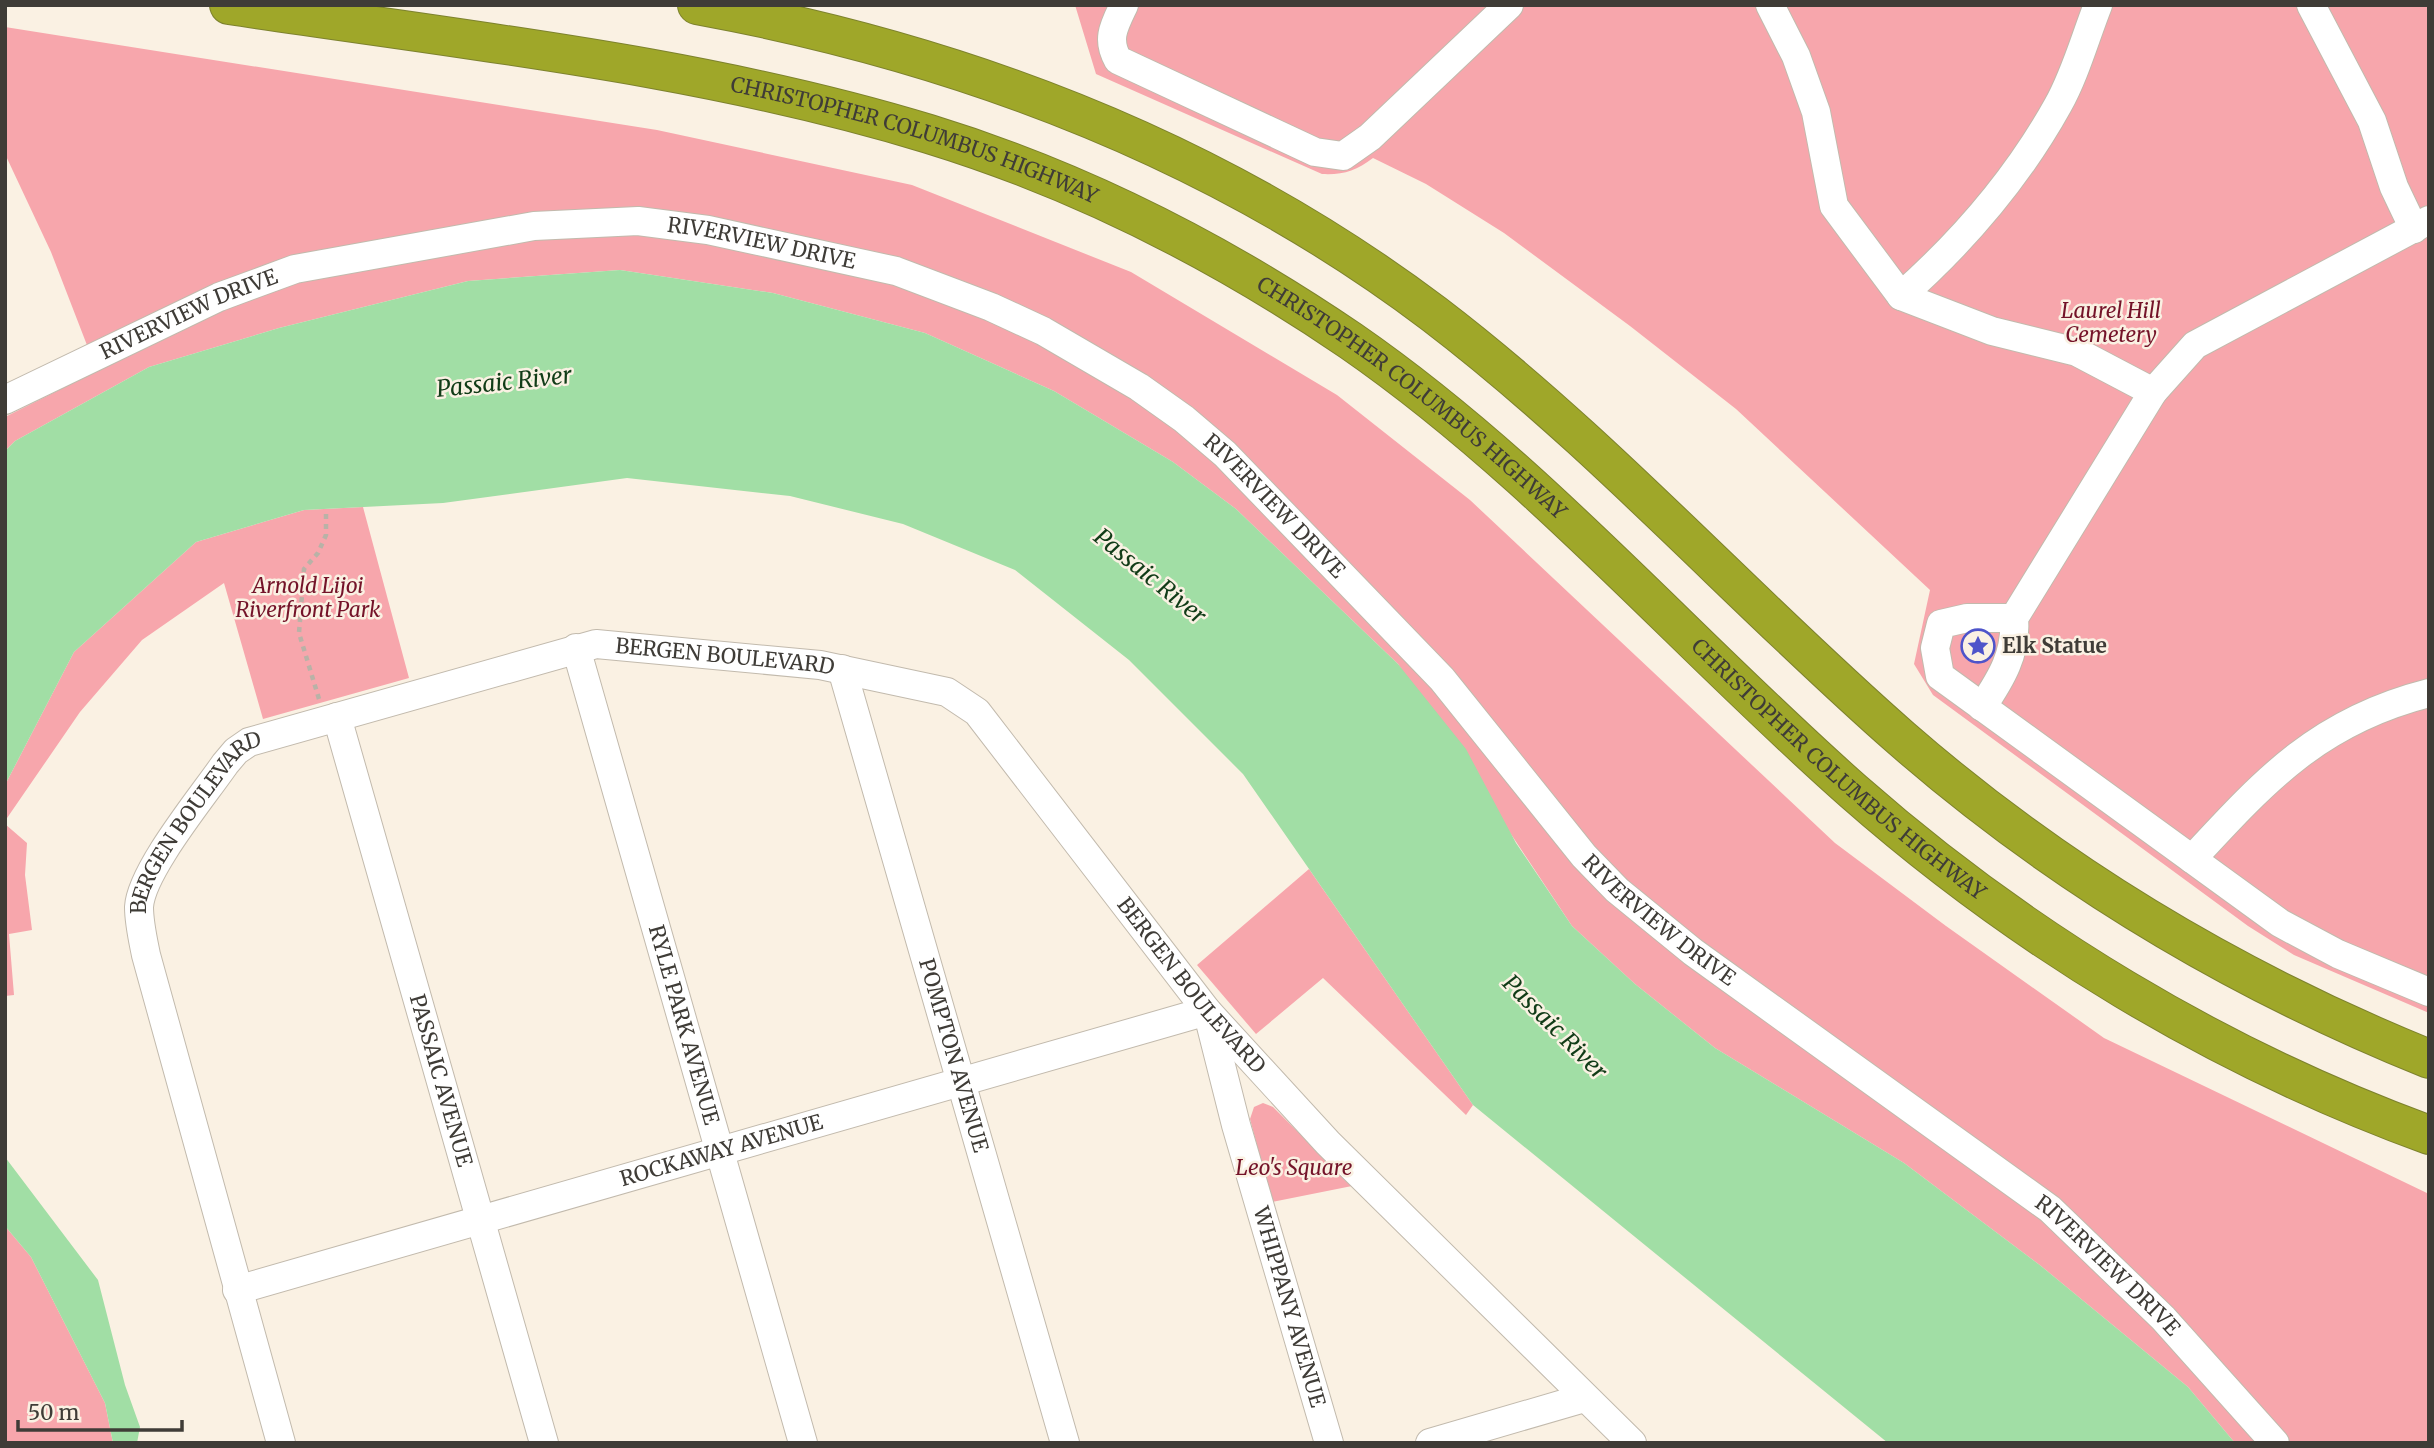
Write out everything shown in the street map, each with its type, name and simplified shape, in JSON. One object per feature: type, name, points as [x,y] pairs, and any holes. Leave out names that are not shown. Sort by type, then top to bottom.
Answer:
[{"type":"highway","name":"CHRISTOPHER COLUMBUS HIGHWAY","points":[[229,5],[587,59],[780,95],[859,114],[959,144],[1066,185],[1150,223],[1289,301],[1417,390],[1536,492],[1854,792],[1916,844],[2011,915],[2114,983],[2253,1061],[2429,1135]]},
{"type":"highway","points":[[697,5],[848,37],[1001,83],[1153,145],[1294,220],[1362,263],[1493,361],[1575,432],[1893,731],[2027,839],[2146,919],[2227,966],[2299,1003],[2429,1059]]},
{"type":"street","points":[[1124,5],[1111,32],[1111,48],[1118,60],[1315,152],[1343,156],[1370,137],[1508,5]]},
{"type":"street","points":[[1770,5],[1796,56],[1816,112],[1834,206],[1901,296],[1992,331],[2077,352],[2153,392]]},
{"type":"street","points":[[1901,296],[1949,254],[2006,182],[2059,104],[2098,5]]},
{"type":"street","points":[[1982,707],[2005,673],[2016,637],[2014,618],[2153,392],[2195,345],[2421,225],[2394,187],[2372,121],[2312,5]]},
{"type":"street","name":"RIVERVIEW DRIVE","points":[[5,400],[219,297],[282,274],[339,259],[534,226],[638,221],[708,230],[895,271],[991,307],[1044,331],[1139,387],[1184,419],[1224,454],[1442,679],[1584,856],[1617,890],[1693,952],[2050,1209],[2163,1318],[2275,1443]]},
{"type":"street","points":[[2014,618],[1967,618],[1941,624],[1935,648],[1940,676],[2280,923],[2338,954],[2429,992]]},
{"type":"street","name":"BERGEN BOULEVARD","points":[[281,1443],[146,956],[139,905],[153,869],[236,751],[249,742],[596,644],[842,669],[947,692],[978,712],[1208,1011],[1328,1143],[1632,1443]]},
{"type":"street","name":"RYLE PARK AVENUE","points":[[576,648],[803,1443]]},
{"type":"street","name":"POMPTON AVENUE","points":[[842,669],[964,1082],[1065,1443]]},
{"type":"street","points":[[2192,859],[2259,786],[2320,737],[2394,702],[2429,693]]},
{"type":"street","name":"PASSAIC AVENUE","points":[[331,718],[481,1220],[544,1443]]},
{"type":"street","name":"ROCKAWAY AVENUE","points":[[237,1290],[1208,1011]]},
{"type":"street","name":"WHIPPANY AVENUE","points":[[1208,1011],[1236,1125],[1329,1443]]},
{"type":"street","points":[[1430,1443],[1469,1437],[1584,1398]]},
{"type":"path","points":[[326,509],[326,535],[318,553],[304,569],[304,603],[299,633],[331,718]]},
{"type":"green space","name":"Laurel Hill Cemetery","points":[[1075,5],[2429,5],[2429,1013],[2294,955],[2248,926],[1933,695],[1914,664],[1930,590],[1736,409],[1630,326],[1504,233],[1426,184],[1373,158],[1349,171],[1322,174],[1096,74]]},
{"type":"green space","points":[[5,27],[657,130],[912,185],[1131,272],[1337,395],[1470,500],[1835,843],[1946,926],[2104,1038],[2429,1194],[2429,1443],[2235,1443],[2188,1387],[2041,1266],[1904,1163],[1715,1048],[1635,984],[1572,926],[1398,664],[1236,509],[1173,462],[1054,391],[925,333],[773,293],[620,270],[468,281],[279,328],[149,367],[15,441],[5,451],[5,417],[97,371],[51,252],[5,154]]},
{"type":"green space","name":"Arnold Lijoi Riverfront Park","points":[[363,507],[409,678],[263,719],[224,583],[142,640],[80,712],[5,821],[5,785],[74,652],[196,542],[304,510]]},
{"type":"green space","points":[[5,824],[27,843],[25,875],[32,930],[9,934],[14,995],[5,996]]},
{"type":"green space","points":[[1309,869],[1473,1105],[1466,1115],[1323,978],[1256,1034],[1197,965]]},
{"type":"green space","name":"Leo's Square","points":[[1263,1103],[1273,1107],[1352,1186],[1272,1202],[1250,1119],[1254,1107]]},
{"type":"green space","points":[[5,1226],[31,1257],[105,1403],[113,1443],[5,1443]]},
{"type":"water","name":"Passaic River","points":[[620,270],[773,293],[925,333],[1054,391],[1173,462],[1236,509],[1398,664],[1466,749],[1516,843],[1572,926],[1635,984],[1715,1048],[1904,1163],[2041,1266],[2188,1387],[2235,1443],[1888,1443],[1473,1105],[1243,774],[1129,660],[1015,570],[903,524],[790,496],[627,478],[443,503],[304,510],[196,542],[74,652],[5,785],[5,451],[15,441],[149,367],[279,328],[468,281]]},
{"type":"water","points":[[5,1157],[98,1280],[125,1385],[140,1427],[137,1443],[113,1443],[105,1403],[31,1257],[5,1226]]},
{"type":"place","name":"Elk Statue","points":[[1978,646]]}]
